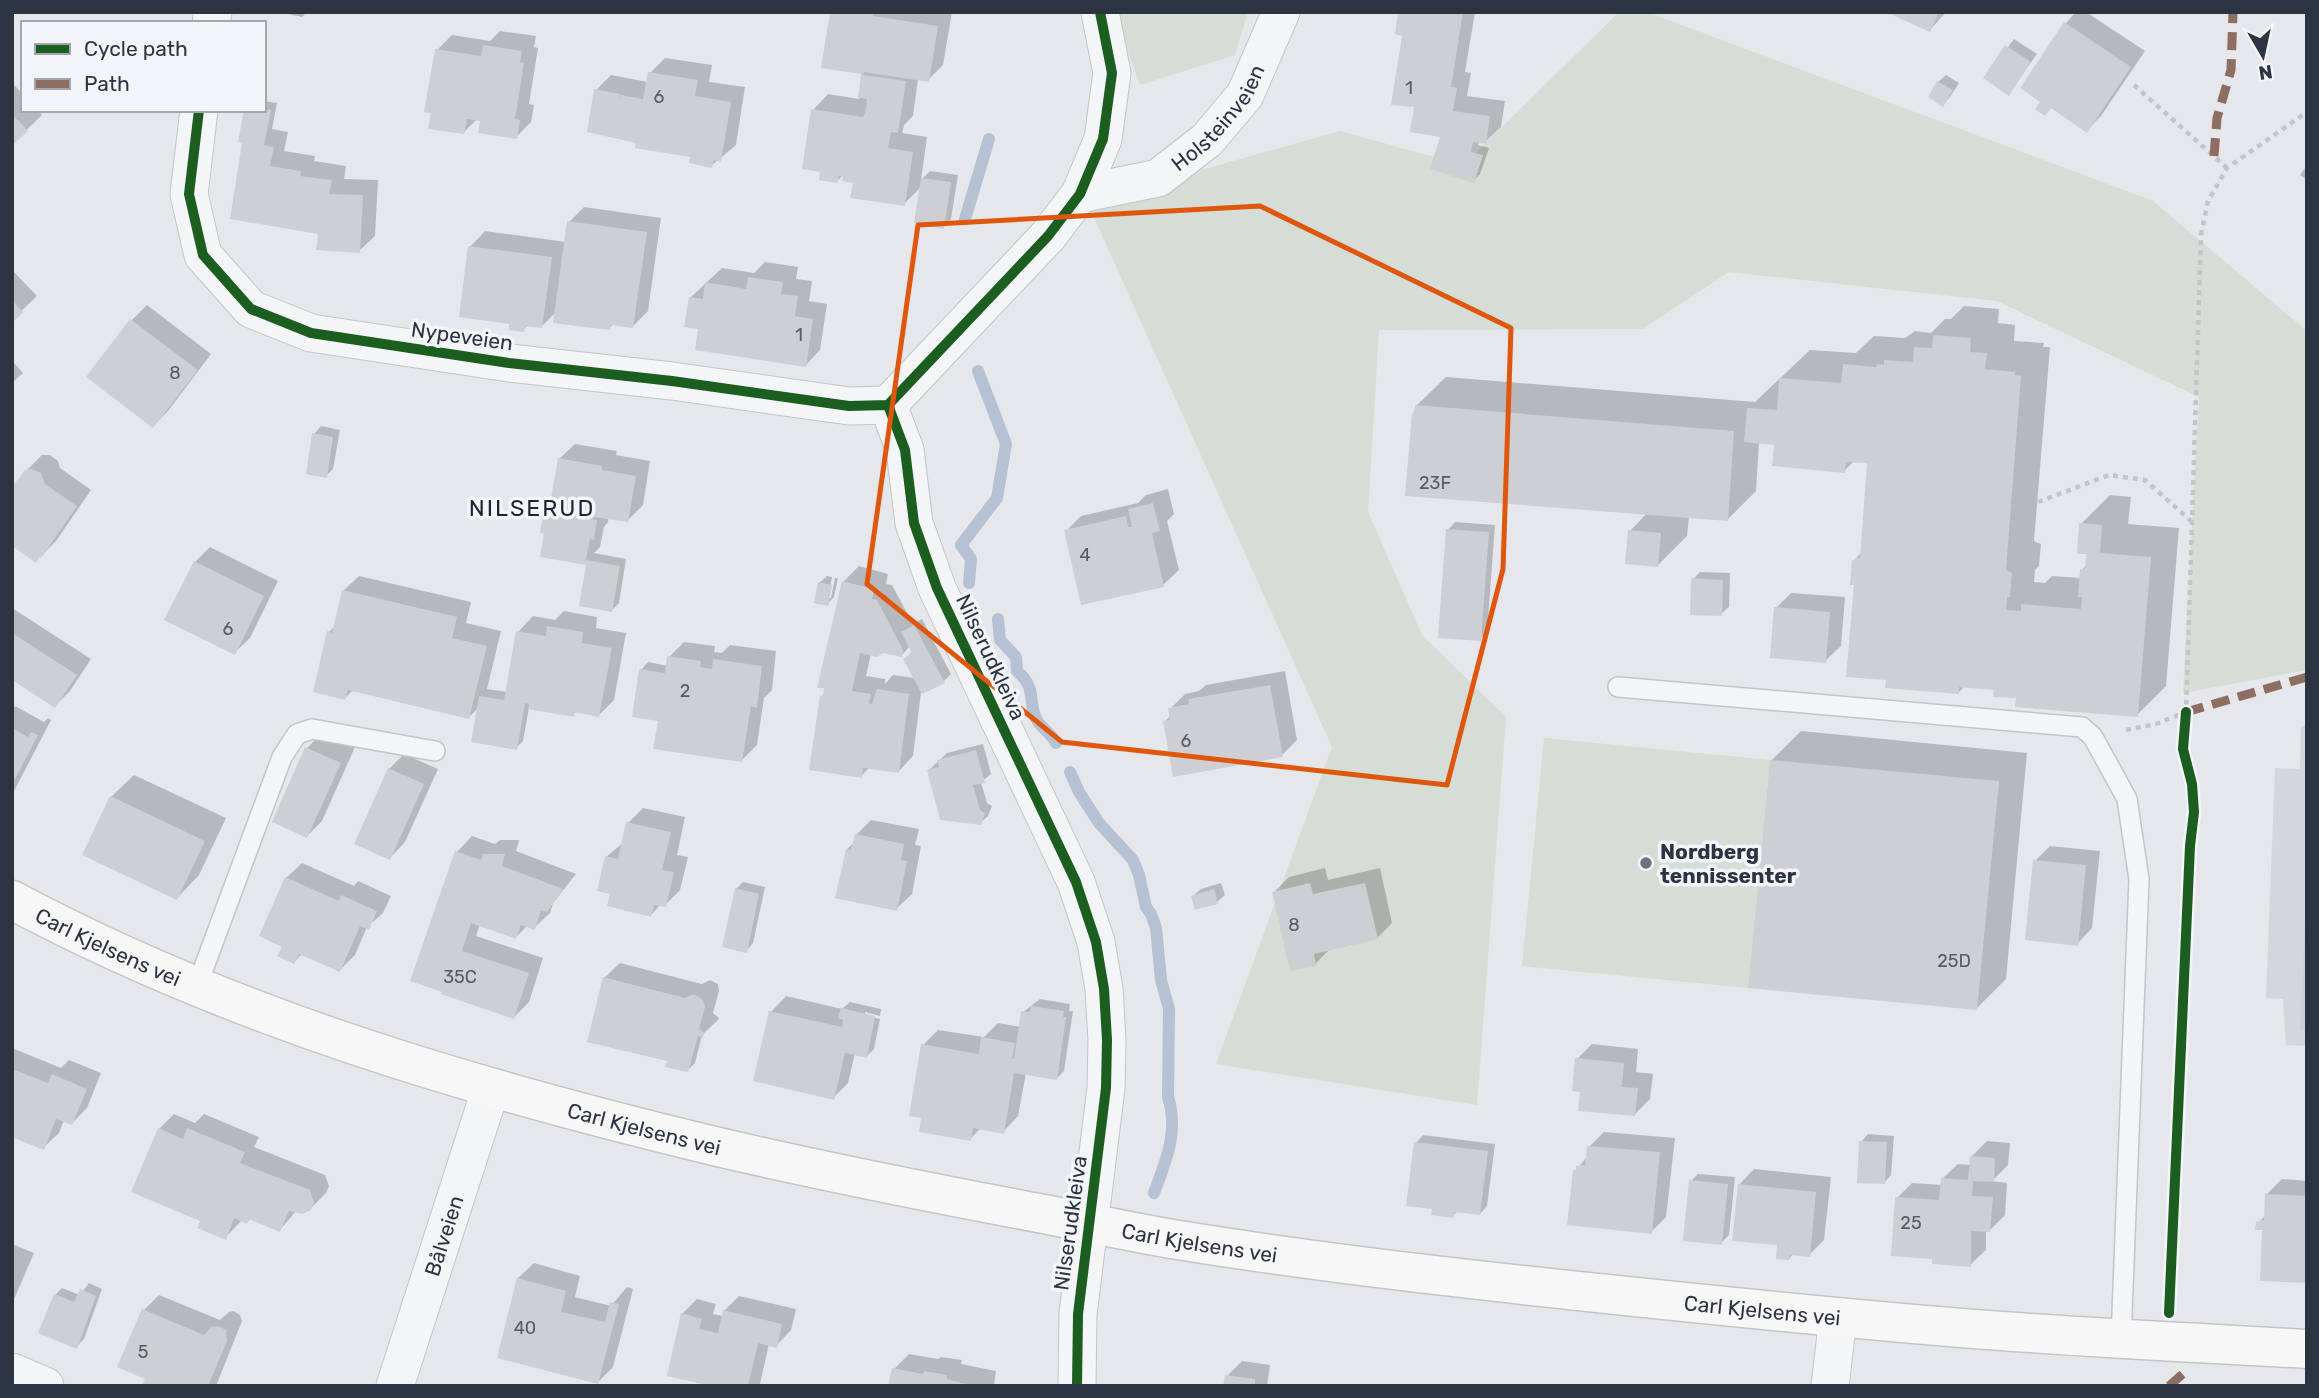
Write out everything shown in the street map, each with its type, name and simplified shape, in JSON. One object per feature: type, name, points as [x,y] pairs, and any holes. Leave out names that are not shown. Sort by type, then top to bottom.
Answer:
[{"type":"main road","name":"Carl Kjelsens vei","points":[[12,900],[53,922],[156,969],[267,1014],[491,1088],[831,1174],[1175,1239],[1425,1275],[1838,1318],[2120,1339],[2307,1349]]},
{"type":"street","points":[[888,405],[1048,236],[1080,194],[1103,139],[1112,73],[1100,12]]},
{"type":"street","name":"Holsteinveien","points":[[1080,194],[1158,178],[1207,139],[1245,95],[1281,12]]},
{"type":"street","name":"Nypeveien","points":[[199,112],[189,194],[203,255],[251,309],[311,333],[509,363],[849,407],[888,405]]},
{"type":"street","name":"Nilserudkleiva","points":[[888,405],[905,450],[914,523],[937,588],[1076,882],[1096,942],[1104,989],[1107,1040],[1104,1101],[1078,1314],[1077,1386]]},
{"type":"street","name":"Bålveien","points":[[395,1386],[491,1088]]},
{"type":"street","points":[[1830,1386],[1838,1318]]},
{"type":"street","points":[[12,1372],[45,1386]]},
{"type":"lane","points":[[1618,687],[2082,727],[2093,737],[2127,799],[2138,879],[2120,1339]]},
{"type":"lane","points":[[197,986],[282,757],[297,734],[312,729],[435,751]]},
{"type":"path","points":[[2134,85],[2227,168]]},
{"type":"path","points":[[2185,724],[2201,235],[2208,201],[2227,168],[2307,112]]},
{"type":"path","points":[[2038,502],[2109,475],[2121,476],[2145,480],[2192,522]]},
{"type":"path","points":[[2093,737],[2156,724],[2186,712]]},
{"type":"highlighted area","points":[[1260,206],[1511,328],[1503,569],[1447,785],[1062,742],[867,584],[918,225]]},
{"type":"shaded area","points":[[1114,12],[1248,12],[1235,55],[1140,85]]},
{"type":"shaded area","points":[[1619,12],[1647,12],[2153,201],[2307,331],[2307,670],[2183,693],[2199,397],[1997,301],[1729,272],[1643,329],[1379,330],[1368,512],[1422,635],[1506,717],[1477,1105],[1216,1064],[1332,747],[1087,202],[1340,131],[1463,165]]},
{"type":"shaded area","points":[[2301,726],[2307,726],[2307,1046],[2286,1045],[2283,999],[2266,998],[2275,768],[2300,769]]},
{"type":"shaded area","name":"Nordberg tennissenter","points":[[1544,738],[1770,760],[1748,988],[1522,966]]},
{"type":"building","points":[[830,12],[874,12],[873,16],[938,26],[929,82],[864,72],[863,75],[906,81],[898,133],[891,132],[888,148],[913,152],[905,206],[850,198],[853,183],[842,181],[843,176],[839,176],[837,183],[819,180],[820,172],[802,169],[811,109],[863,117],[865,113],[867,99],[858,98],[861,74],[821,68]]},
{"type":"building","points":[[1398,12],[1463,12],[1451,87],[1457,88],[1453,111],[1490,116],[1486,144],[1473,142],[1471,152],[1483,155],[1474,183],[1430,169],[1440,137],[1410,132],[1414,107],[1391,105],[1402,36],[1395,34]]},
{"type":"building","points":[[1886,12],[1939,12],[1930,32]]},
{"type":"building","points":[[2064,22],[2131,67],[2087,133],[2051,108],[2045,116],[2035,109],[2040,102],[2020,88]]},
{"type":"building","points":[[483,45],[522,51],[520,62],[524,63],[515,119],[520,120],[517,139],[478,133],[480,121],[467,119],[464,134],[428,129],[431,113],[424,112],[435,49],[481,56]]},
{"type":"building","points":[[2005,45],[2031,62],[2009,96],[1983,78]]},
{"type":"building","points":[[648,72],[698,80],[695,96],[731,102],[721,162],[713,160],[712,168],[689,163],[690,157],[635,148],[636,143],[587,132],[594,89],[620,94],[621,100],[621,95],[643,99]]},
{"type":"building","points":[[1937,81],[1953,90],[1943,107],[1928,97]]},
{"type":"building","points":[[271,110],[264,145],[274,147],[270,166],[301,171],[300,176],[332,180],[329,194],[363,195],[360,253],[316,250],[318,234],[230,219],[242,143],[238,142],[244,112]]},
{"type":"building","points":[[12,114],[28,131],[12,146]]},
{"type":"building","points":[[921,178],[951,182],[944,229],[914,223]]},
{"type":"building","points":[[567,221],[647,232],[633,328],[611,325],[610,330],[553,323]]},
{"type":"building","points":[[468,246],[552,257],[542,328],[525,326],[524,332],[509,330],[509,324],[459,317]]},
{"type":"building","points":[[748,277],[783,282],[781,294],[798,296],[795,316],[813,319],[806,367],[695,350],[698,329],[684,327],[689,297],[703,299],[705,282],[746,289]]},
{"type":"building","points":[[12,300],[23,312],[12,323]]},
{"type":"building","points":[[130,319],[198,370],[153,428],[86,377]]},
{"type":"building","points":[[1933,335],[1971,338],[1970,352],[1987,353],[1985,369],[2015,372],[2015,375],[2021,376],[2006,570],[2012,573],[2006,610],[2021,611],[2021,604],[2081,609],[2082,597],[2078,597],[2080,569],[2085,569],[2086,554],[2077,554],[2079,523],[2102,525],[2100,553],[2151,557],[2138,717],[2015,707],[2016,698],[1993,697],[1994,690],[1959,687],[1959,694],[1885,688],[1886,680],[1846,677],[1854,585],[1850,585],[1852,560],[1860,558],[1867,463],[1846,462],[1845,473],[1772,466],[1774,445],[1744,442],[1747,408],[1777,410],[1779,378],[1841,383],[1843,364],[1876,367],[1877,364],[1884,365],[1884,360],[1913,362],[1914,347],[1932,348]]},
{"type":"building","points":[[1415,405],[1734,431],[1728,521],[1405,496],[1412,413]]},
{"type":"building","points":[[312,433],[333,437],[327,478],[306,474]]},
{"type":"building","points":[[558,458],[636,476],[628,522],[594,517],[593,520],[597,520],[594,540],[590,539],[586,560],[620,566],[612,612],[579,606],[586,565],[540,557],[544,509],[549,510]]},
{"type":"building","points":[[25,470],[41,473],[45,484],[77,506],[36,563],[12,546],[12,487]]},
{"type":"building","points":[[1153,503],[1160,531],[1152,533],[1164,587],[1081,605],[1064,530],[1126,516],[1128,527],[1132,527],[1128,509]]},
{"type":"building","points":[[1446,529],[1489,532],[1481,641],[1438,638]]},
{"type":"building","points":[[1628,530],[1661,533],[1658,567],[1625,564]]},
{"type":"building","points":[[194,561],[264,596],[235,655],[164,620]]},
{"type":"building","points":[[1691,578],[1723,580],[1722,616],[1690,615]]},
{"type":"building","points":[[842,581],[874,589],[872,599],[877,600],[903,650],[902,657],[883,653],[877,657],[860,653],[852,691],[871,694],[869,703],[872,704],[877,689],[909,694],[899,773],[863,768],[862,778],[809,770],[820,696],[823,696],[824,688],[817,688]]},
{"type":"building","points":[[818,582],[832,585],[828,606],[814,603]]},
{"type":"building","points":[[342,590],[457,617],[452,638],[487,646],[469,719],[348,690],[345,700],[313,692],[327,631],[332,633]]},
{"type":"building","points":[[1774,607],[1830,612],[1826,663],[1770,658]]},
{"type":"building","points":[[914,625],[945,683],[922,694],[903,659],[912,653],[901,632]]},
{"type":"building","points":[[547,626],[583,632],[582,643],[612,648],[599,717],[574,712],[574,717],[528,709],[529,704],[525,703],[517,750],[471,742],[479,696],[504,700],[516,631],[546,636]]},
{"type":"building","points":[[12,633],[77,675],[55,708],[12,680]]},
{"type":"building","points":[[667,656],[701,661],[700,667],[712,669],[713,659],[762,666],[757,708],[751,706],[742,762],[653,749],[658,721],[632,717],[639,669],[665,673]]},
{"type":"building","points":[[1270,685],[1283,757],[1173,777],[1163,721],[1170,720],[1168,708],[1189,704],[1188,699]]},
{"type":"building","points":[[12,728],[28,737],[31,732],[38,735],[12,785]]},
{"type":"building","points":[[305,747],[341,763],[307,838],[272,822]]},
{"type":"building","points":[[976,750],[985,783],[973,785],[980,810],[985,813],[981,825],[940,820],[927,770],[939,767],[937,760]]},
{"type":"building","points":[[1770,760],[1999,781],[1977,1010],[1748,988]]},
{"type":"building","points":[[388,768],[424,784],[390,860],[354,844]]},
{"type":"building","points":[[110,796],[205,841],[177,900],[82,855]]},
{"type":"building","points":[[626,822],[671,832],[662,870],[674,872],[666,907],[654,905],[651,917],[607,906],[610,894],[597,891],[605,856],[618,859]]},
{"type":"building","points":[[855,834],[904,844],[901,860],[907,861],[897,911],[835,898],[846,849],[851,850]]},
{"type":"building","points":[[455,851],[481,860],[483,854],[505,854],[502,866],[563,889],[547,912],[541,910],[535,930],[521,925],[516,939],[471,923],[462,951],[529,973],[514,1019],[410,981]]},
{"type":"building","points":[[2033,860],[2086,865],[2078,946],[2025,940]]},
{"type":"building","points":[[285,877],[339,901],[341,895],[377,911],[369,930],[360,926],[340,972],[299,954],[294,964],[277,956],[282,947],[259,936]]},
{"type":"building","points":[[1310,883],[1313,894],[1365,883],[1378,939],[1314,954],[1316,966],[1290,971],[1272,892]]},
{"type":"building","points":[[735,888],[759,894],[747,953],[722,947]]},
{"type":"building","points":[[1214,889],[1218,904],[1195,910],[1191,896]]},
{"type":"building","points":[[2305,923],[2307,1030],[2300,1030]]},
{"type":"building","points":[[603,977],[685,998],[694,994],[703,1000],[705,1007],[699,1029],[704,1033],[703,1038],[698,1036],[688,1072],[665,1067],[667,1061],[587,1042]]},
{"type":"building","points":[[1031,1006],[1064,1011],[1063,1017],[1066,1017],[1057,1080],[1014,1073],[1004,1134],[973,1128],[971,1141],[919,1132],[921,1118],[909,1116],[921,1044],[979,1054],[981,1037],[1015,1043],[1014,1059],[1021,1011],[1030,1012]]},
{"type":"building","points":[[841,1008],[875,1016],[867,1058],[845,1053],[834,1100],[753,1081],[769,1011],[842,1027],[843,1020],[838,1018]]},
{"type":"building","points":[[1575,1058],[1624,1063],[1622,1087],[1638,1088],[1635,1116],[1578,1111],[1580,1092],[1572,1091]]},
{"type":"building","points":[[12,1069],[48,1083],[52,1074],[87,1089],[72,1125],[56,1119],[44,1150],[12,1137]]},
{"type":"building","points":[[158,1128],[183,1139],[187,1128],[245,1152],[240,1163],[310,1190],[314,1203],[311,1210],[302,1214],[289,1211],[280,1232],[249,1219],[247,1224],[234,1218],[226,1240],[197,1228],[200,1221],[131,1192]]},
{"type":"building","points":[[1859,1141],[1887,1142],[1885,1184],[1857,1183]]},
{"type":"building","points":[[1414,1142],[1488,1151],[1480,1215],[1454,1212],[1453,1218],[1431,1215],[1432,1209],[1406,1206]]},
{"type":"building","points":[[1587,1146],[1660,1152],[1652,1234],[1567,1225],[1573,1170],[1576,1170],[1576,1166],[1585,1165]]},
{"type":"building","points":[[1970,1156],[1995,1158],[1994,1182],[1973,1181],[1972,1196],[1993,1197],[1990,1232],[1971,1231],[1971,1267],[1932,1264],[1932,1259],[1891,1256],[1895,1197],[1939,1200],[1941,1178],[1968,1180]]},
{"type":"building","points":[[1689,1180],[1728,1184],[1722,1245],[1683,1241]]},
{"type":"building","points":[[1738,1184],[1816,1192],[1810,1257],[1790,1255],[1789,1260],[1776,1259],[1777,1245],[1732,1241]]},
{"type":"building","points":[[2265,1194],[2307,1196],[2307,1283],[2260,1281],[2262,1230],[2255,1230],[2256,1222],[2264,1220]]},
{"type":"building","points":[[517,1278],[566,1291],[561,1312],[605,1322],[610,1302],[619,1304],[598,1384],[497,1358]]},
{"type":"building","points":[[80,1289],[96,1296],[77,1349],[38,1333],[54,1294],[74,1302]]},
{"type":"building","points":[[142,1309],[204,1335],[211,1327],[218,1326],[226,1330],[227,1341],[208,1386],[142,1386],[145,1379],[117,1367]]},
{"type":"building","points":[[723,1310],[782,1324],[777,1348],[758,1343],[748,1386],[712,1386],[667,1376],[681,1313],[702,1319],[699,1329],[718,1333]]},
{"type":"building","points":[[892,1368],[947,1375],[947,1379],[974,1386],[888,1386]]},
{"type":"building","points":[[1225,1375],[1255,1379],[1255,1386],[1223,1386]]},
{"type":"waterway","points":[[965,219],[989,139]]},
{"type":"waterway","points":[[969,583],[971,559],[961,545],[997,498],[1006,444],[978,371]]},
{"type":"waterway","points":[[998,619],[1000,640],[1016,657],[1017,671],[1028,684],[1038,722],[1056,743]]},
{"type":"waterway","points":[[1070,772],[1099,823],[1133,860],[1146,907],[1156,928],[1161,980],[1169,1009],[1168,1097],[1172,1134],[1154,1193]]},
{"type":"marked path","points":[[2214,156],[2217,118],[2231,70],[2233,12]]},
{"type":"marked path","points":[[2186,712],[2307,677]]},
{"type":"marked path","points":[[2169,1386],[2186,1371]]},
{"type":"cycle path","points":[[1077,1386],[1078,1314],[1106,1088],[1104,989],[1096,942],[1076,882],[937,588],[914,523],[905,450],[888,405],[1048,236],[1080,194],[1103,139],[1112,73],[1100,12]]},
{"type":"cycle path","points":[[199,112],[189,194],[203,255],[251,309],[311,333],[509,363],[672,381],[849,406],[888,405]]},
{"type":"cycle path","points":[[2169,1313],[2190,846],[2194,812],[2192,784],[2183,749],[2186,712]]},
{"type":"place","name":"Nordberg tennissenter","points":[[1646,863]]},
{"type":"district","name":"NILSERUD","points":[[532,508]]}]
